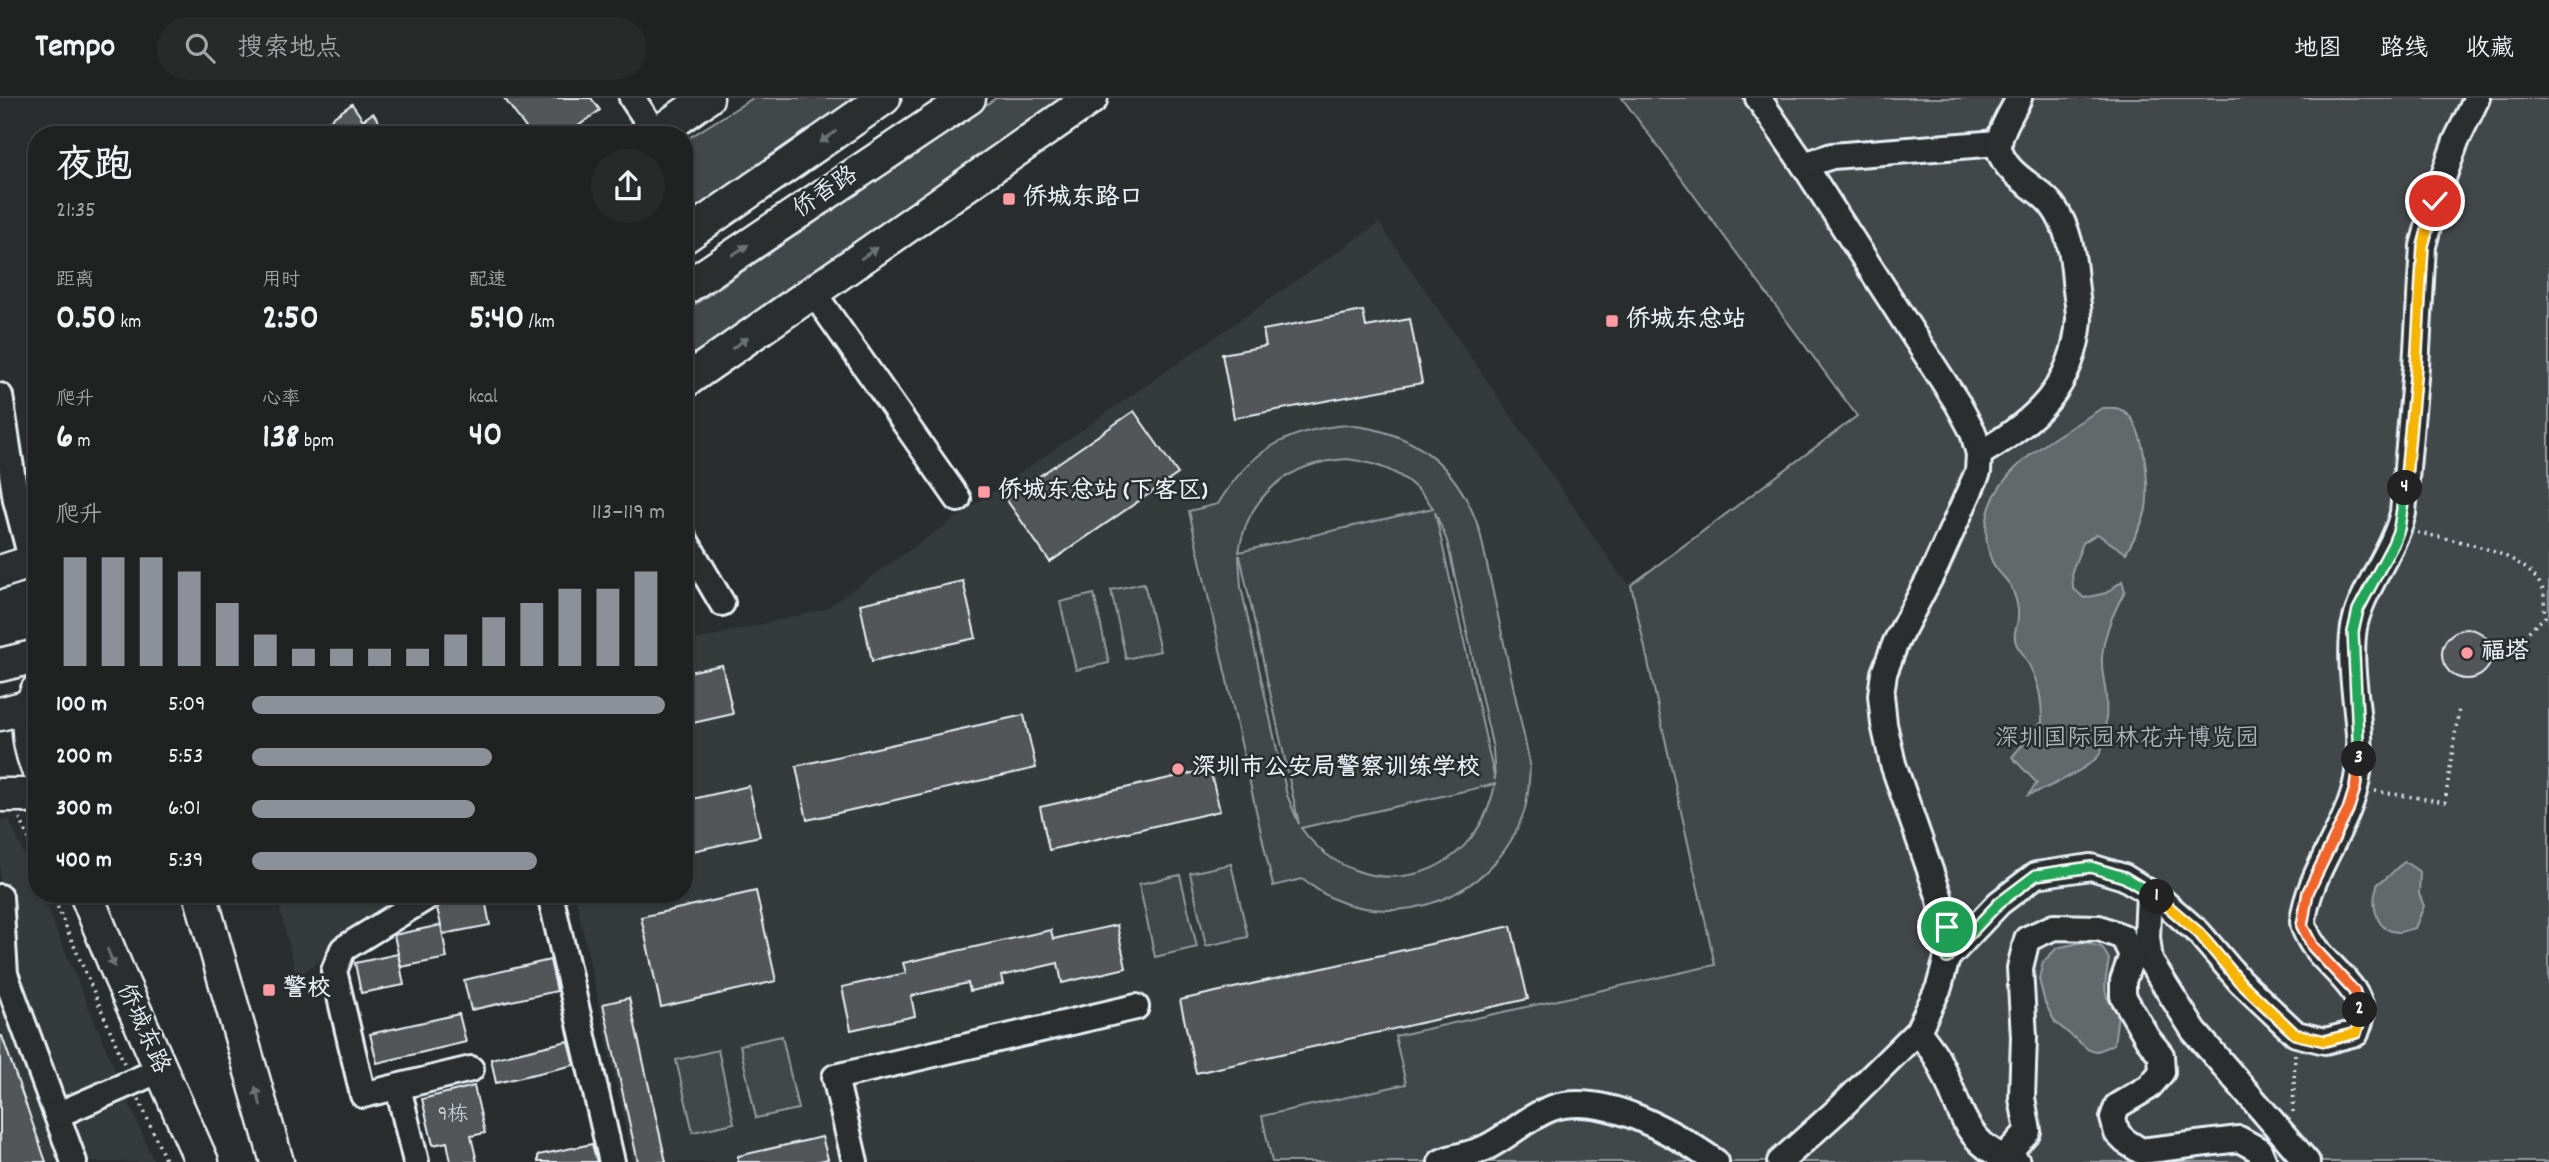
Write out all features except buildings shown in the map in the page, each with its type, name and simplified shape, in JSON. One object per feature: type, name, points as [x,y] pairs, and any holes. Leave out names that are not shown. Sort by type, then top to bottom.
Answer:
[{"type":"main road","points":[[667,126],[707,98]]},
{"type":"main road","name":"侨香路","points":[[693,231],[884,98]]},
{"type":"main road","name":"侨香路","points":[[693,283],[970,98]]},
{"type":"main road","points":[[693,376],[1091,98]]},
{"type":"main road","points":[[0,572],[28,569]]},
{"type":"main road","points":[[0,665],[28,658]]},
{"type":"main road","points":[[26,704],[28,736]]},
{"type":"main road","points":[[0,795],[28,796]]},
{"type":"main road","name":"侨城东路","points":[[90,903],[146,1076],[202,1162]]},
{"type":"main road","points":[[99,926],[100,903]]},
{"type":"main road","points":[[200,903],[277,1162]]},
{"type":"street","points":[[632,98],[650,126]]},
{"type":"street","points":[[1758,98],[1804,164],[1958,404],[1973,432],[1979,454],[1978,472],[1968,498],[1896,642],[1884,673],[1881,695],[1884,724],[1894,764],[1947,927],[1947,958],[1939,987],[1918,1031],[1840,1108],[1780,1162]]},
{"type":"street","points":[[1979,454],[2029,421],[2054,395],[2071,362],[2079,318],[2073,254],[2064,225],[2052,205],[2007,164],[2000,154],[1998,143],[2019,98]]},
{"type":"street","points":[[1947,958],[1999,903],[2036,875],[2091,867],[2124,877],[2149,893],[2199,933],[2240,982],[2295,1034],[2325,1041],[2356,1033],[2361,1017],[2354,991],[2313,947],[2302,926],[2308,892],[2348,810],[2355,788],[2359,748],[2353,632],[2358,610],[2393,544],[2403,513],[2423,246],[2452,153],[2477,98]]},
{"type":"street","points":[[1804,164],[1832,156],[1998,143]]},
{"type":"street","points":[[813,292],[958,499]]},
{"type":"street","points":[[0,396],[16,500],[28,543]]},
{"type":"street","points":[[693,553],[722,603]]},
{"type":"street","points":[[2149,893],[2147,937],[2150,961],[2194,1031],[2299,1153]]},
{"type":"street","points":[[0,897],[3,975],[74,1162]]},
{"type":"street","points":[[417,903],[343,949],[334,971],[363,1095],[471,1069]]},
{"type":"street","points":[[552,903],[611,1162]]},
{"type":"street","points":[[1918,1031],[1937,1057],[1966,1127],[1984,1147],[2007,1161],[2028,1131],[2022,1098],[2024,1037],[2020,968],[2027,939],[2054,927],[2099,928],[2123,937],[2132,955],[2123,981],[2123,996],[2148,1039],[2161,1055],[2162,1072],[2150,1087],[2117,1106],[2113,1118],[2117,1133],[2141,1151],[2239,1139],[2259,1150],[2264,1162]]},
{"type":"street","points":[[855,1162],[835,1077],[1136,1007]]},
{"type":"street","points":[[57,1115],[146,1076]]},
{"type":"street","points":[[398,1087],[416,1162]]},
{"type":"street","points":[[1441,1162],[1486,1149],[1551,1109],[1575,1103],[1619,1111],[1686,1141],[1716,1162]]},
{"type":"path","points":[[2399,529],[2494,552],[2525,567],[2543,590],[2545,617],[2521,638]]},
{"type":"path","points":[[2355,788],[2445,802],[2459,709]]},
{"type":"path","points":[[57,903],[146,1076],[166,1162]]},
{"type":"path","points":[[2295,1034],[2299,1153]]},
{"type":"shaded area","name":"深圳市公安局警察训练学校","points":[[1379,223],[1620,575],[1631,585],[1715,965],[1396,1036],[1406,1084],[1262,1115],[1272,1162],[633,1162],[577,903],[693,903],[693,641],[825,609]]},
{"type":"shaded area","points":[[2102,408],[2119,409],[2128,414],[2135,424],[2144,453],[2147,484],[2145,514],[2126,553],[2097,534],[2083,543],[2072,571],[2073,588],[2084,598],[2106,593],[2122,581],[2125,591],[2104,641],[2102,667],[2106,727],[2103,744],[2099,755],[2086,766],[2055,784],[2028,795],[2037,783],[2012,757],[2042,722],[2041,704],[2033,672],[2015,639],[2018,614],[2014,594],[1990,556],[1986,529],[1990,505],[2002,484],[2018,466],[2038,449]]},
{"type":"shaded area","points":[[9,819],[28,864],[28,903],[45,903],[154,1162],[0,1162],[0,820]]},
{"type":"shaded area","points":[[2405,862],[2420,872],[2419,894],[2424,906],[2415,928],[2398,932],[2383,926],[2379,921],[2375,898],[2378,883]]},
{"type":"shaded area","points":[[278,903],[401,903],[297,977]]},
{"type":"shaded area","points":[[2083,942],[2102,947],[2109,959],[2106,994],[2118,1014],[2114,1044],[2098,1051],[2089,1050],[2055,1022],[2045,1003],[2039,979],[2043,962],[2057,948]]},
{"type":"green space","points":[[753,98],[867,98],[693,217],[693,135]]},
{"type":"green space","points":[[996,98],[1090,98],[693,366],[693,306]]},
{"type":"green space","name":"深圳国际园林花卉博览园","points":[[1622,98],[2549,98],[2549,1162],[1272,1162],[1262,1116],[1406,1084],[1395,1036],[1715,965],[1631,585],[1857,416]]},
{"type":"green space","points":[[1348,425],[1394,435],[1432,456],[1460,488],[1480,532],[1530,764],[1524,812],[1512,838],[1496,861],[1476,880],[1453,895],[1427,905],[1372,909],[1338,901],[1302,879],[1273,886],[1189,511],[1218,504],[1243,470],[1271,446],[1326,427]],"holes":[[[1347,459],[1385,468],[1416,488],[1433,508],[1239,552],[1244,531],[1262,498],[1290,474],[1326,461]],[[1435,512],[1447,541],[1493,749],[1495,780]],[[1239,556],[1299,824],[1287,795],[1241,587]],[[1495,784],[1484,818],[1465,845],[1441,863],[1413,874],[1384,876],[1354,870],[1326,854],[1301,828]]]},
{"type":"green space","points":[[1144,583],[1160,651],[1126,659],[1111,590]]},
{"type":"green space","points":[[1094,594],[1109,663],[1076,670],[1060,602]]},
{"type":"green space","points":[[1231,864],[1248,937],[1206,946],[1190,873]]},
{"type":"green space","points":[[1180,875],[1197,947],[1155,957],[1139,884]]},
{"type":"green space","points":[[782,1036],[798,1109],[756,1118],[740,1045]]},
{"type":"green space","points":[[718,1050],[734,1123],[693,1132],[676,1060]]},
{"type":"place","name":"侨城东路口","points":[[1009,199]]},
{"type":"place","name":"侨城东总站","points":[[1612,321]]},
{"type":"place","name":"侨城东总站 (下客区)","points":[[984,492]]},
{"type":"place","name":"福塔","points":[[2467,653]]},
{"type":"place","name":"深圳市公安局警察训练学校","points":[[1178,769]]},
{"type":"place","name":"警校","points":[[269,990]]},
{"type":"route","points":[[1947,927],[1947,958],[1999,903],[2036,875],[2091,867],[2124,877],[2160,899],[2199,933],[2240,982],[2295,1034],[2325,1041],[2356,1033],[2361,1017],[2354,991],[2313,947],[2302,926],[2308,892],[2348,810],[2355,788],[2359,748],[2352,658],[2353,632],[2358,610],[2393,544],[2403,513],[2423,246],[2435,201]]}]
